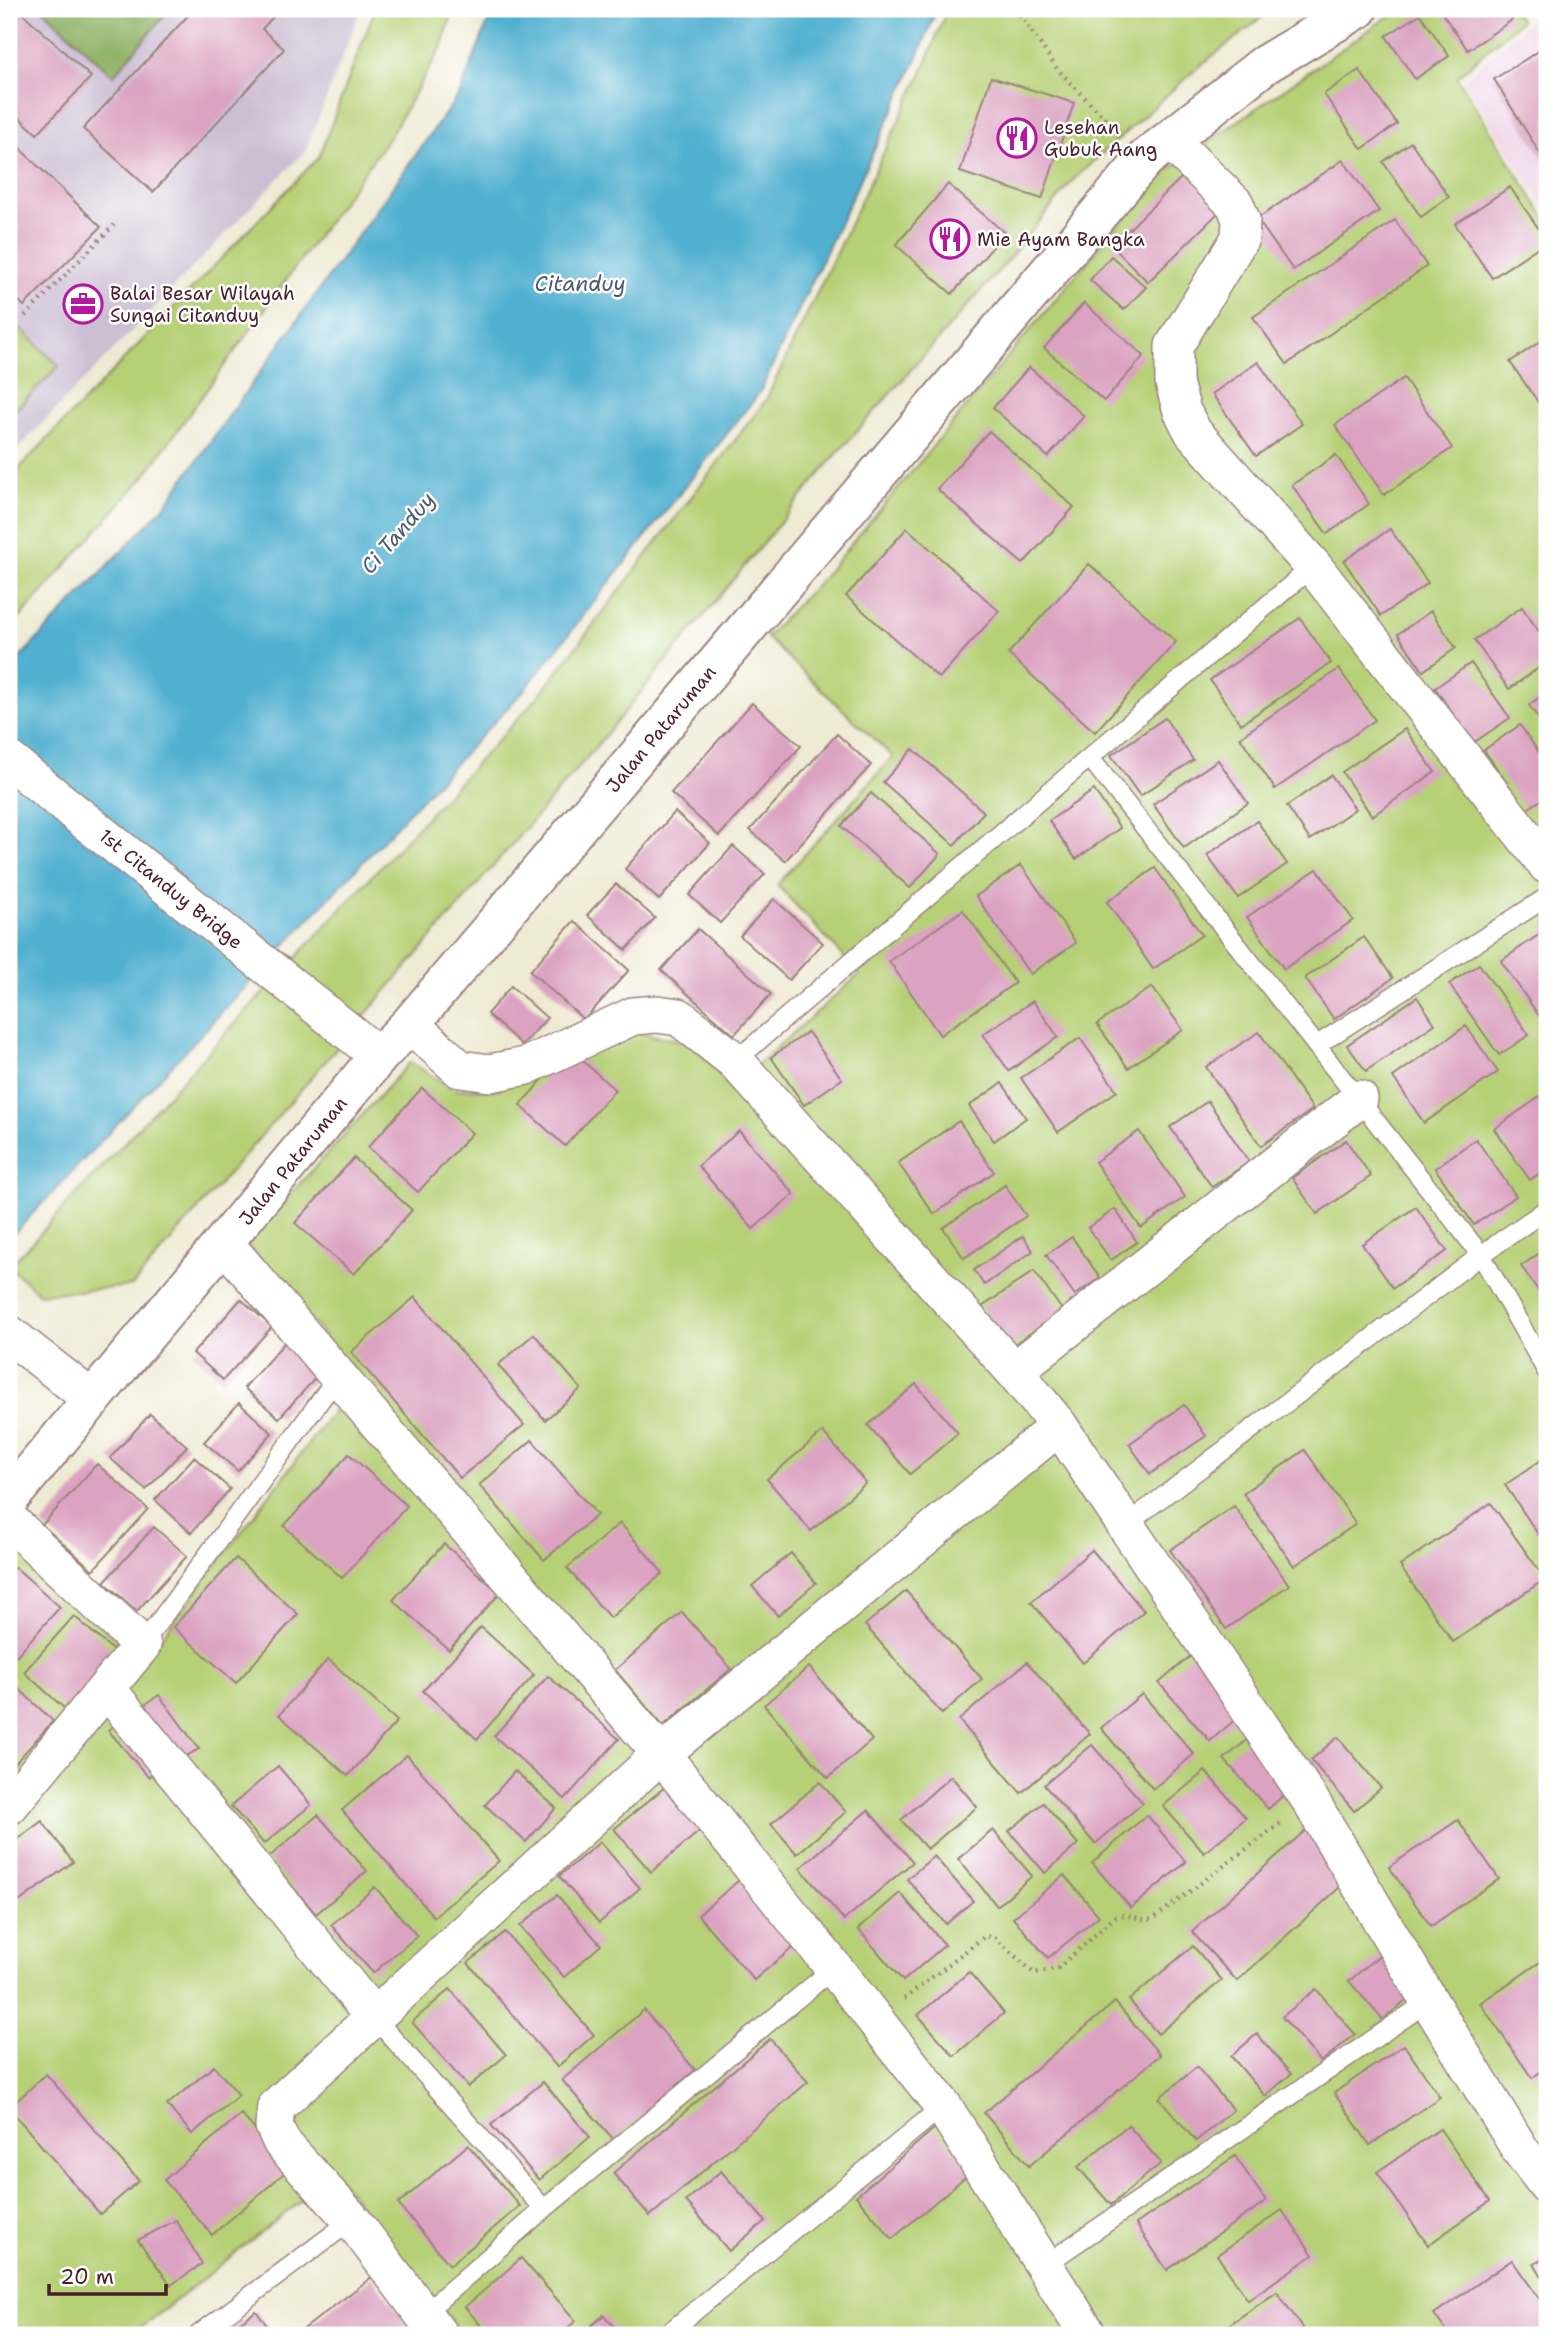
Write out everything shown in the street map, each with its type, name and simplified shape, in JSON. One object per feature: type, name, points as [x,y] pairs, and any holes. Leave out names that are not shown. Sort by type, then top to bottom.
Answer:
[{"type":"street","name":"Jalan Pataruman","points":[[9,1499],[225,1244],[379,1056],[410,1024],[1158,150],[1264,65],[1358,9]]},
{"type":"street","points":[[1158,150],[1235,204],[1241,220],[1240,238],[1174,346],[1174,383],[1182,411],[1193,432],[1313,566],[1547,865]]},
{"type":"street","name":"1st Citanduy Bridge","points":[[9,760],[379,1056]]},
{"type":"street","points":[[410,1024],[460,1069],[491,1073],[526,1066],[633,1016],[657,1014],[679,1017],[735,1061],[1014,1371],[1059,1426],[1311,1800],[1429,2001],[1521,2151],[1547,2185]]},
{"type":"street","points":[[1014,1371],[1359,1099]]},
{"type":"street","points":[[225,1244],[661,1754],[877,2022],[943,2106],[1046,2264],[1088,2335]]},
{"type":"street","points":[[12,1337],[93,1400]]},
{"type":"street","points":[[431,2325],[352,2220],[282,2143],[274,2126],[276,2107],[661,1754],[1059,1426]]},
{"type":"street","points":[[9,1520],[142,1645],[9,1806]]},
{"type":"street","points":[[107,1689],[373,2016]]},
{"type":"lane","points":[[735,1061],[1313,566]]},
{"type":"lane","points":[[1090,758],[1481,1255],[1547,1372]]},
{"type":"lane","points":[[1317,1045],[1547,897]]},
{"type":"lane","points":[[1127,1524],[1481,1255],[1547,1209]]},
{"type":"lane","points":[[142,1645],[338,1376]]},
{"type":"lane","points":[[431,2325],[544,2209],[834,1968]]},
{"type":"lane","points":[[1046,2264],[1429,2001]]},
{"type":"lane","points":[[373,2016],[544,2209]]},
{"type":"lane","points":[[666,2335],[943,2106]]},
{"type":"lane","points":[[198,2335],[352,2220]]},
{"type":"path","points":[[1016,9],[1058,70],[1158,150]]},
{"type":"path","points":[[25,316],[114,225]]},
{"type":"path","points":[[877,2022],[985,1936],[995,1938],[1034,1973],[1058,1968],[1115,1917],[1124,1914],[1144,1921],[1158,1916],[1311,1800]]},
{"type":"shaded area","name":"Balai Besar Wilayah Sungai Citanduy","points":[[9,9],[361,9],[306,150],[9,458]]},
{"type":"shaded area","points":[[1527,9],[1547,9],[1547,212],[1464,80],[1534,17]]},
{"type":"green space","points":[[43,9],[170,9],[113,76]]},
{"type":"green space","points":[[375,9],[454,9],[441,48],[390,136],[143,478],[9,630],[9,479],[319,157]]},
{"type":"green space","points":[[947,9],[1273,9],[1197,68],[1074,179],[1002,267],[834,457],[595,748],[132,1286],[40,1294],[9,1267],[537,698],[766,400],[925,66]]},
{"type":"green space","points":[[1399,9],[1511,9],[1521,20],[1457,77],[1547,221],[1547,2335],[463,2335],[335,2174],[132,2335],[9,2335],[9,1541],[142,1663],[359,1377],[246,1243],[410,1062],[455,1090],[498,1089],[635,1032],[692,1043],[731,1088],[860,974],[777,885],[893,757],[766,637],[822,579],[1158,177]]},
{"type":"green space","points":[[9,317],[59,366],[9,416]]},
{"type":"water","name":"Citanduy","points":[[493,9],[937,9],[916,61],[760,392],[526,688],[9,1239],[9,669],[163,508],[460,93]]},
{"type":"building","points":[[9,9],[18,9],[91,77],[37,134],[9,108]]},
{"type":"building","points":[[194,9],[280,9],[262,29],[284,49],[153,192],[83,129]]},
{"type":"building","points":[[1439,9],[1504,9],[1512,20],[1468,50]]},
{"type":"building","points":[[1420,14],[1449,56],[1415,79],[1386,36]]},
{"type":"building","points":[[1547,46],[1547,165],[1494,79]]},
{"type":"building","points":[[1359,70],[1397,124],[1362,149],[1324,94]]},
{"type":"building","name":"Lesehan Gubuk Aang","points":[[991,77],[1074,103],[1042,199],[960,172]]},
{"type":"building","points":[[9,138],[101,227],[24,306],[9,291]]},
{"type":"building","points":[[1411,142],[1449,197],[1421,217],[1383,162]]},
{"type":"building","points":[[1343,160],[1379,211],[1293,270],[1257,219]]},
{"type":"building","points":[[1187,172],[1223,208],[1148,282],[1112,246]]},
{"type":"building","name":"Mie Ayam Bangka","points":[[948,184],[1005,233],[952,294],[896,245]]},
{"type":"building","points":[[1510,187],[1547,241],[1492,278],[1455,224]]},
{"type":"building","points":[[1395,220],[1427,266],[1287,364],[1253,317]]},
{"type":"building","points":[[1111,256],[1146,287],[1124,310],[1090,280]]},
{"type":"building","points":[[1084,303],[1144,356],[1104,401],[1044,348]]},
{"type":"building","points":[[1547,337],[1547,406],[1543,409],[1510,362]]},
{"type":"building","points":[[1258,362],[1302,424],[1256,456],[1212,394]]},
{"type":"building","points":[[1029,367],[1084,416],[1048,457],[993,408]]},
{"type":"building","points":[[1404,378],[1452,448],[1384,495],[1335,425]]},
{"type":"building","points":[[989,431],[1074,507],[1023,564],[937,489]]},
{"type":"building","points":[[1336,455],[1369,504],[1327,534],[1292,485]]},
{"type":"building","points":[[907,528],[999,611],[939,678],[846,596]]},
{"type":"building","points":[[1390,529],[1428,583],[1381,616],[1344,561]]},
{"type":"building","points":[[1089,564],[1176,642],[1095,732],[1008,654]]},
{"type":"building","points":[[1522,607],[1547,643],[1547,662],[1509,689],[1474,640]]},
{"type":"building","points":[[1431,611],[1456,648],[1423,671],[1398,634]]},
{"type":"building","points":[[1300,618],[1331,663],[1241,724],[1210,680]]},
{"type":"building","points":[[1471,663],[1510,718],[1473,743],[1435,688]]},
{"type":"building","points":[[1339,669],[1375,720],[1275,789],[1240,737]]},
{"type":"building","points":[[1547,692],[1547,731],[1529,705]]},
{"type":"building","points":[[752,703],[801,746],[719,836],[671,793]]},
{"type":"building","points":[[1165,718],[1193,760],[1140,796],[1111,755]]},
{"type":"building","points":[[1520,725],[1547,764],[1547,796],[1526,810],[1484,750]]},
{"type":"building","points":[[1405,729],[1435,772],[1372,816],[1342,772]]},
{"type":"building","points":[[837,734],[871,765],[785,861],[750,830]]},
{"type":"building","points":[[913,749],[984,812],[954,845],[883,782]]},
{"type":"building","points":[[1218,760],[1248,803],[1184,848],[1153,804]]},
{"type":"building","points":[[1331,775],[1355,809],[1310,840],[1287,806]]},
{"type":"building","points":[[1094,790],[1120,828],[1076,859],[1049,821]]},
{"type":"building","points":[[871,793],[940,854],[910,888],[841,826]]},
{"type":"building","points":[[675,812],[710,843],[659,900],[625,869]]},
{"type":"building","points":[[1257,821],[1287,864],[1238,898],[1207,855]]},
{"type":"building","points":[[733,846],[765,874],[720,923],[689,895]]},
{"type":"building","points":[[1021,865],[1076,943],[1030,974],[976,896]]},
{"type":"building","points":[[1155,868],[1202,935],[1153,969],[1107,902]]},
{"type":"building","points":[[1317,869],[1353,920],[1284,969],[1247,917]]},
{"type":"building","points":[[616,884],[655,918],[626,950],[587,915]]},
{"type":"building","points":[[774,899],[823,943],[789,980],[740,936]]},
{"type":"building","points":[[963,910],[1015,983],[940,1035],[889,961]]},
{"type":"building","points":[[574,921],[629,970],[584,1020],[530,971]]},
{"type":"building","points":[[698,929],[771,994],[734,1035],[661,970]]},
{"type":"building","points":[[1547,929],[1547,1021],[1544,1023],[1501,961]]},
{"type":"building","points":[[1364,937],[1393,978],[1334,1019],[1305,978]]},
{"type":"building","points":[[1479,964],[1529,1035],[1499,1055],[1449,984]]},
{"type":"building","points":[[511,986],[547,1018],[522,1045],[487,1014]]},
{"type":"building","points":[[1152,987],[1183,1030],[1128,1068],[1097,1024]]},
{"type":"building","points":[[1417,997],[1435,1024],[1366,1071],[1347,1045]]},
{"type":"building","points":[[1033,1001],[1058,1037],[1009,1071],[983,1034]]},
{"type":"building","points":[[1466,1026],[1498,1072],[1424,1123],[1393,1077]]},
{"type":"building","points":[[808,1032],[842,1079],[804,1105],[771,1057]]},
{"type":"building","points":[[1259,1032],[1313,1109],[1261,1146],[1206,1067]]},
{"type":"building","points":[[1080,1038],[1117,1091],[1058,1132],[1021,1078]]},
{"type":"building","points":[[570,1049],[615,1090],[565,1146],[520,1105]]},
{"type":"building","points":[[1002,1083],[1026,1118],[994,1141],[969,1106]]},
{"type":"building","points":[[422,1088],[472,1133],[418,1192],[368,1147]]},
{"type":"building","points":[[1545,1093],[1547,1168],[1530,1180],[1494,1129]]},
{"type":"building","points":[[1208,1101],[1249,1162],[1212,1187],[1170,1127]]},
{"type":"building","points":[[959,1121],[994,1172],[934,1214],[898,1163]]},
{"type":"building","points":[[739,1131],[794,1194],[753,1229],[698,1166]]},
{"type":"building","points":[[1139,1131],[1185,1197],[1141,1228],[1095,1162]]},
{"type":"building","points":[[1476,1139],[1516,1196],[1474,1225],[1435,1168]]},
{"type":"building","points":[[1346,1140],[1371,1176],[1317,1214],[1292,1178]]},
{"type":"building","points":[[354,1158],[412,1210],[354,1274],[295,1223]]},
{"type":"building","points":[[1005,1185],[1026,1216],[964,1258],[943,1228]]},
{"type":"building","points":[[1416,1207],[1447,1251],[1393,1288],[1362,1244]]},
{"type":"building","points":[[1115,1209],[1137,1242],[1111,1260],[1088,1228]]},
{"type":"building","points":[[1023,1236],[1033,1251],[984,1285],[974,1270]]},
{"type":"building","points":[[1072,1237],[1100,1278],[1075,1295],[1046,1255]]},
{"type":"building","points":[[1547,1248],[1547,1303],[1521,1266]]},
{"type":"building","points":[[1034,1271],[1063,1311],[1010,1347],[982,1307]]},
{"type":"building","points":[[415,1297],[524,1425],[460,1478],[351,1352]]},
{"type":"building","points":[[241,1299],[272,1327],[223,1380],[193,1353]]},
{"type":"building","points":[[534,1334],[581,1389],[545,1420],[498,1365]]},
{"type":"building","points":[[285,1342],[320,1373],[279,1418],[244,1388]]},
{"type":"building","points":[[916,1384],[958,1433],[910,1474],[868,1425]]},
{"type":"building","points":[[239,1403],[272,1433],[238,1471],[204,1442]]},
{"type":"building","points":[[1184,1405],[1206,1436],[1150,1474],[1129,1444]]},
{"type":"building","points":[[150,1414],[187,1446],[146,1490],[110,1458]]},
{"type":"building","points":[[823,1432],[866,1483],[811,1531],[767,1479]]},
{"type":"building","points":[[532,1440],[597,1515],[544,1560],[479,1485]]},
{"type":"building","points":[[1305,1450],[1356,1524],[1294,1566],[1243,1493]]},
{"type":"building","points":[[349,1454],[407,1506],[342,1578],[284,1526]]},
{"type":"building","points":[[1547,1456],[1547,1528],[1538,1534],[1505,1485]]},
{"type":"building","points":[[194,1457],[230,1489],[191,1533],[155,1500]]},
{"type":"building","points":[[97,1464],[148,1509],[93,1570],[42,1525]]},
{"type":"building","points":[[1491,1503],[1545,1579],[1453,1642],[1400,1566]]},
{"type":"building","points":[[1234,1506],[1289,1585],[1226,1629],[1170,1550]]},
{"type":"building","points":[[620,1523],[663,1573],[610,1618],[567,1568]]},
{"type":"building","points":[[154,1527],[187,1556],[137,1611],[104,1582]]},
{"type":"building","points":[[444,1544],[500,1593],[449,1650],[393,1600]]},
{"type":"building","points":[[1092,1550],[1144,1611],[1083,1663],[1031,1602]]},
{"type":"building","points":[[791,1553],[816,1583],[778,1616],[752,1586]]},
{"type":"building","points":[[236,1558],[298,1614],[236,1683],[173,1627]]},
{"type":"building","points":[[15,1567],[60,1607],[9,1664],[9,1574]]},
{"type":"building","points":[[906,1591],[982,1679],[942,1714],[865,1625]]},
{"type":"building","points":[[682,1612],[731,1669],[663,1726],[615,1670]]},
{"type":"building","points":[[74,1616],[116,1653],[65,1709],[24,1672]]},
{"type":"building","points":[[481,1627],[534,1675],[477,1739],[423,1691]]},
{"type":"building","points":[[1194,1653],[1244,1712],[1210,1741],[1159,1683]]},
{"type":"building","points":[[328,1659],[397,1721],[348,1776],[279,1715]]},
{"type":"building","points":[[1027,1662],[1090,1734],[1021,1793],[959,1720]]},
{"type":"building","points":[[809,1667],[872,1740],[828,1778],[764,1705]]},
{"type":"building","points":[[548,1676],[619,1739],[565,1799],[494,1736]]},
{"type":"building","points":[[16,1686],[53,1721],[9,1770],[9,1694]]},
{"type":"building","points":[[1142,1694],[1194,1754],[1153,1789],[1101,1728]]},
{"type":"building","points":[[159,1695],[199,1749],[148,1777],[108,1730]]},
{"type":"building","points":[[1252,1736],[1294,1786],[1268,1809],[1224,1759]]},
{"type":"building","points":[[1338,1737],[1381,1788],[1354,1811],[1311,1760]]},
{"type":"building","points":[[1092,1745],[1143,1803],[1095,1844],[1044,1785]]},
{"type":"building","points":[[407,1755],[499,1861],[434,1917],[342,1810]]},
{"type":"building","points":[[278,1766],[311,1805],[264,1844],[231,1806]]},
{"type":"building","points":[[515,1771],[556,1808],[526,1842],[485,1805]]},
{"type":"building","points":[[1205,1771],[1246,1818],[1204,1853],[1163,1806]]},
{"type":"building","points":[[951,1776],[977,1807],[927,1849],[901,1820]]},
{"type":"building","points":[[820,1782],[846,1812],[797,1854],[771,1824]]},
{"type":"building","points":[[665,1787],[702,1829],[651,1872],[614,1829]]},
{"type":"building","points":[[1043,1803],[1078,1844],[1045,1873],[1009,1831]]},
{"type":"building","points":[[868,1810],[913,1862],[844,1920],[800,1868]]},
{"type":"building","points":[[318,1815],[367,1871],[316,1914],[268,1858]]},
{"type":"building","points":[[1147,1815],[1186,1862],[1131,1908],[1092,1863]]},
{"type":"building","points":[[1458,1820],[1499,1879],[1431,1926],[1389,1867]]},
{"type":"building","points":[[42,1821],[73,1862],[9,1909],[9,1846]]},
{"type":"building","points":[[1307,1829],[1351,1877],[1237,1981],[1192,1932]]},
{"type":"building","points":[[993,1830],[1032,1876],[997,1906],[958,1859]]},
{"type":"building","points":[[600,1842],[640,1888],[599,1923],[559,1876]]},
{"type":"building","points":[[934,1856],[973,1901],[946,1924],[907,1879]]},
{"type":"building","points":[[1064,1875],[1099,1916],[1048,1958],[1013,1918]]},
{"type":"building","points":[[744,1876],[801,1941],[754,1980],[698,1915]]},
{"type":"building","points":[[375,1887],[417,1936],[373,1973],[331,1925]]},
{"type":"building","points":[[900,1893],[945,1945],[903,1981],[858,1929]]},
{"type":"building","points":[[557,1895],[601,1945],[564,1977],[520,1926]]},
{"type":"building","points":[[505,1932],[594,2035],[557,2067],[468,1963]]},
{"type":"building","points":[[1193,1946],[1222,1980],[1158,2034],[1129,2000]]},
{"type":"building","points":[[1383,1952],[1416,1991],[1383,2020],[1349,1981]]},
{"type":"building","points":[[1546,1958],[1547,2067],[1532,2078],[1480,2003]]},
{"type":"building","points":[[969,1972],[1004,2013],[954,2056],[918,2015]]},
{"type":"building","points":[[450,1989],[506,2055],[468,2087],[412,2022]]},
{"type":"building","points":[[1316,1989],[1355,2034],[1321,2062],[1282,2017]]},
{"type":"building","points":[[1115,2002],[1160,2055],[1029,2166],[984,2113]]},
{"type":"building","points":[[644,2010],[695,2070],[614,2140],[562,2080]]},
{"type":"building","points":[[1257,2034],[1291,2074],[1265,2096],[1231,2056]]},
{"type":"building","points":[[770,2039],[808,2082],[650,2216],[613,2173]]},
{"type":"building","points":[[1404,2045],[1440,2097],[1370,2145],[1334,2093]]},
{"type":"building","points":[[214,2066],[239,2095],[192,2134],[167,2105]]},
{"type":"building","points":[[1197,2067],[1233,2110],[1196,2141],[1159,2098]]},
{"type":"building","points":[[46,2074],[139,2181],[100,2214],[9,2108]]},
{"type":"building","points":[[543,2082],[590,2137],[539,2180],[491,2125]]},
{"type":"building","points":[[241,2114],[289,2169],[212,2235],[164,2180]]},
{"type":"building","points":[[1128,2125],[1161,2163],[1111,2205],[1078,2167]]},
{"type":"building","points":[[935,2128],[972,2171],[892,2239],[856,2196]]},
{"type":"building","points":[[1440,2129],[1490,2201],[1428,2245],[1377,2172]]},
{"type":"building","points":[[468,2145],[520,2206],[450,2265],[398,2204]]},
{"type":"building","points":[[1235,2156],[1266,2201],[1167,2270],[1136,2224]]},
{"type":"building","points":[[721,2171],[765,2221],[729,2251],[686,2201]]},
{"type":"building","points":[[1282,2210],[1313,2255],[1248,2300],[1217,2255]]},
{"type":"building","points":[[176,2220],[202,2264],[171,2285],[138,2240]]},
{"type":"building","points":[[1547,2256],[1547,2285],[1534,2263]]},
{"type":"building","points":[[521,2258],[576,2321],[559,2335],[489,2335],[465,2307]]},
{"type":"building","points":[[1512,2260],[1547,2310],[1547,2332],[1543,2335],[1449,2335],[1434,2314]]},
{"type":"building","points":[[372,2277],[413,2331],[407,2335],[296,2335]]},
{"type":"building","points":[[1277,2292],[1308,2335],[1214,2335]]},
{"type":"building","points":[[256,2311],[274,2335],[223,2335]]},
{"type":"building","points":[[604,2315],[621,2335],[580,2335]]},
{"type":"place","name":"Lesehan Gubuk Aang","points":[[1017,138]]},
{"type":"place","name":"Mie Ayam Bangka","points":[[950,239]]},
{"type":"place","name":"Balai Besar Wilayah Sungai Citanduy","points":[[83,304]]},
{"type":"water label","name":"Ci Tanduy","points":[[398,533]]}]
